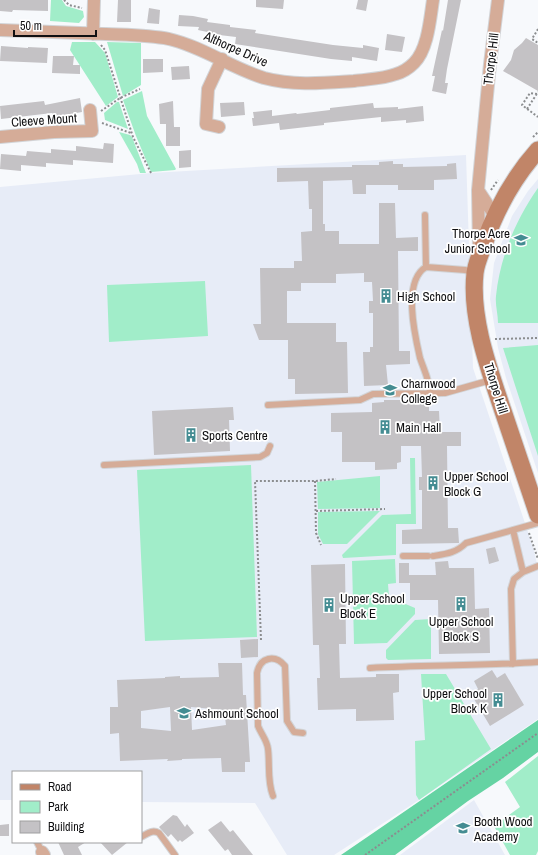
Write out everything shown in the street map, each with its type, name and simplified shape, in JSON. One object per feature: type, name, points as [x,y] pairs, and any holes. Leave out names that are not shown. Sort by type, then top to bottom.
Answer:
[{"type":"street","points":[[93,34],[94,0]]},
{"type":"street","name":"Althorpe Drive","points":[[0,30],[155,37],[169,39],[193,46],[264,78],[294,83],[325,83],[375,79],[406,70],[420,55],[428,28],[433,0]]},
{"type":"street","name":"Thorpe Hill","points":[[498,0],[490,64],[478,190],[477,318],[493,379],[538,515]]},
{"type":"street","points":[[219,127],[206,124],[207,98],[208,89],[222,59]]},
{"type":"street","name":"Cleeve Mount","points":[[0,137],[54,132],[92,131],[95,111]]},
{"type":"street","name":"Thorpe Hill","points":[[477,265],[495,216],[513,182],[538,150]]},
{"type":"street","points":[[478,190],[495,216]]},
{"type":"lane","points":[[425,215],[426,267]]},
{"type":"lane","points":[[430,394],[430,386],[421,359],[415,333],[412,298],[416,279],[420,271],[426,267],[465,270],[477,265]]},
{"type":"lane","points":[[268,405],[360,400],[373,394],[445,393],[493,379]]},
{"type":"lane","points":[[104,465],[260,457],[267,453],[270,446]]},
{"type":"lane","points":[[403,556],[430,556],[452,553],[466,544],[538,523]]},
{"type":"lane","points":[[513,530],[523,572]]},
{"type":"lane","points":[[513,664],[511,589],[514,579],[523,572],[538,566]]},
{"type":"lane","points":[[272,796],[269,787],[268,748],[258,726],[257,673],[258,667],[267,659],[274,658],[281,661],[285,666],[287,722],[294,732],[303,733]]},
{"type":"lane","points":[[370,668],[416,665],[513,664],[538,662]]},
{"type":"lane","points":[[142,836],[156,831],[175,855]]},
{"type":"path","points":[[538,29],[532,39],[538,43]]},
{"type":"path","points":[[93,34],[105,50],[131,133],[152,173]]},
{"type":"path","points":[[95,111],[140,89]]},
{"type":"path","points":[[535,120],[538,117],[522,105],[530,93],[537,93]]},
{"type":"path","points":[[522,111],[537,93]]},
{"type":"path","points":[[101,118],[102,123],[131,133]]},
{"type":"path","points":[[482,339],[538,338]]},
{"type":"path","points":[[261,640],[255,481],[315,481],[336,479]]},
{"type":"path","points":[[315,481],[316,533],[321,546]]},
{"type":"path","points":[[316,511],[385,509]]},
{"type":"path","points":[[365,855],[538,733]]},
{"type":"shaded area","points":[[466,155],[473,368],[534,550],[538,569],[538,719],[419,800],[334,855],[287,855],[255,803],[142,802],[142,771],[12,771],[12,800],[0,800],[0,187],[151,173]]},
{"type":"shaded area","name":"Thorpe Acre Junior School","points":[[538,179],[538,473],[506,378],[498,348],[490,299],[494,263],[512,216],[528,191]]},
{"type":"shaded area","name":"Booth Wood Academy","points":[[474,800],[505,855],[400,855]]},
{"type":"green space","points":[[51,0],[62,0],[66,6],[83,11],[84,17],[79,23],[50,21]]},
{"type":"green space","points":[[72,42],[95,42],[105,53],[118,97],[106,106],[70,50]]},
{"type":"green space","points":[[107,42],[141,43],[141,85],[123,96]]},
{"type":"green space","points":[[142,91],[147,116],[176,169],[175,170],[151,172],[123,100]]},
{"type":"green space","points":[[119,102],[128,129],[105,120],[104,113]]},
{"type":"green space","points":[[119,132],[132,137],[146,173],[140,173],[137,164]]},
{"type":"green space","name":"Thorpe Acre Junior School","points":[[538,188],[538,323],[498,323],[496,296],[505,253],[523,212]]},
{"type":"green space","points":[[205,281],[208,336],[109,342],[107,285]]},
{"type":"green space","points":[[538,345],[538,456],[503,348]]},
{"type":"green space","points":[[410,458],[415,458],[416,524],[396,524],[396,555],[343,558],[342,555],[382,515],[411,514]]},
{"type":"green space","points":[[251,465],[257,637],[145,641],[137,470]]},
{"type":"green space","points":[[380,476],[380,508],[318,509],[317,482]]},
{"type":"green space","points":[[380,511],[347,544],[323,544],[318,534],[318,512]]},
{"type":"green space","points":[[395,559],[396,583],[388,584],[389,597],[415,608],[415,614],[387,643],[354,644],[352,561]]},
{"type":"green space","points":[[431,619],[431,659],[388,660],[386,658],[386,650],[415,620]]},
{"type":"green space","points":[[421,674],[446,674],[491,749],[419,800],[416,795],[415,741],[425,740]]},
{"type":"green space","points":[[538,720],[538,752],[395,855],[341,855]]},
{"type":"green space","points":[[538,756],[538,851],[536,855],[510,855],[494,826],[520,807],[505,782]]},
{"type":"building","points":[[0,0],[48,0],[48,11],[0,11]]},
{"type":"building","points":[[118,0],[131,0],[131,22],[117,22]]},
{"type":"building","points":[[256,0],[284,0],[283,9],[256,7]]},
{"type":"building","points":[[358,0],[368,0],[366,11],[356,9]]},
{"type":"building","points":[[448,0],[461,0],[447,69],[445,83],[448,83],[446,94],[432,91],[435,76],[432,76],[442,30],[443,31]]},
{"type":"building","points":[[149,8],[160,10],[159,24],[147,23]]},
{"type":"building","points":[[179,15],[208,19],[207,22],[230,25],[230,27],[256,30],[255,33],[333,45],[363,48],[363,45],[379,48],[377,61],[352,57],[352,61],[331,59],[235,44],[236,37],[211,34],[212,33],[198,30],[199,27],[178,26]]},
{"type":"building","points":[[387,34],[405,37],[402,52],[385,50]]},
{"type":"building","points":[[526,38],[538,45],[538,91],[503,71],[511,60],[514,50]]},
{"type":"building","points":[[1,46],[48,48],[47,63],[0,61]]},
{"type":"building","points":[[53,56],[74,56],[73,65],[80,65],[80,74],[52,73]]},
{"type":"building","points":[[143,59],[163,59],[163,72],[143,73]]},
{"type":"building","points":[[189,66],[190,79],[172,80],[171,67]]},
{"type":"building","points":[[80,98],[82,112],[53,117],[52,113],[1,119],[0,106],[44,101],[45,105]]},
{"type":"building","points":[[173,101],[174,127],[180,127],[180,146],[166,146],[166,124],[160,124],[159,104]]},
{"type":"building","points":[[244,102],[245,115],[221,117],[220,103]]},
{"type":"building","points":[[373,103],[374,108],[398,107],[398,109],[423,106],[424,121],[406,123],[406,120],[381,122],[381,117],[324,123],[324,125],[280,130],[279,123],[253,126],[253,112],[272,110],[272,116],[330,110],[330,108]]},
{"type":"building","points":[[104,143],[114,144],[113,163],[73,160],[73,165],[46,163],[46,167],[21,165],[21,171],[0,169],[1,154],[26,156],[27,151],[51,153],[51,149],[76,151],[76,146],[103,149]]},
{"type":"building","points":[[191,150],[191,167],[179,168],[179,151]]},
{"type":"building","name":"High School","points":[[393,161],[393,164],[403,164],[403,167],[447,166],[447,164],[456,163],[457,179],[434,180],[434,190],[398,190],[398,185],[366,185],[366,194],[353,194],[352,180],[323,181],[323,224],[325,224],[325,231],[339,231],[339,244],[379,244],[379,203],[395,203],[396,238],[418,237],[418,251],[398,251],[399,351],[410,351],[410,364],[386,365],[388,385],[364,386],[363,352],[370,352],[370,347],[373,347],[373,313],[369,313],[369,301],[373,301],[372,282],[364,282],[364,273],[336,274],[336,283],[301,283],[301,291],[287,291],[287,323],[336,323],[336,342],[347,342],[348,393],[295,394],[295,379],[288,379],[288,340],[259,340],[253,324],[261,324],[260,268],[294,268],[294,261],[302,261],[301,232],[312,231],[312,209],[309,209],[308,181],[277,182],[277,168],[352,167],[352,165],[379,165],[379,162]]},
{"type":"building","points":[[384,400],[429,400],[429,411],[439,411],[440,432],[461,432],[461,446],[447,446],[448,528],[458,528],[459,543],[402,544],[402,530],[422,529],[422,490],[419,490],[419,477],[422,477],[421,446],[401,446],[401,462],[397,463],[397,469],[375,470],[375,462],[342,462],[342,432],[331,432],[331,413],[372,412],[372,403],[384,402]]},
{"type":"building","name":"Sports Centre","points":[[233,407],[234,420],[229,420],[230,451],[154,455],[152,411]]},
{"type":"building","points":[[495,547],[499,561],[489,564],[486,549]]},
{"type":"building","name":"Upper School Block S","points":[[448,561],[449,568],[474,568],[475,609],[489,608],[490,653],[439,654],[438,600],[410,600],[410,583],[399,583],[399,563],[409,563],[409,575],[436,575],[435,562]]},
{"type":"building","name":"Upper School Block E","points":[[345,564],[346,644],[339,644],[340,678],[376,677],[376,674],[399,674],[399,692],[393,693],[394,720],[356,721],[356,709],[318,710],[317,678],[320,678],[319,645],[313,645],[311,565]]},
{"type":"building","points":[[258,639],[258,657],[241,658],[240,640]]},
{"type":"building","name":"Ashmount School","points":[[218,663],[242,663],[243,695],[246,695],[250,762],[245,762],[245,772],[222,772],[221,758],[167,761],[168,759],[120,761],[119,733],[110,734],[110,707],[118,707],[117,680],[180,676],[180,678],[219,677]],"holes":[[[170,707],[171,731],[141,728],[141,711]],[[191,707],[224,710],[226,725],[192,730]]]},
{"type":"building","name":"Upper School Block K","points":[[492,670],[497,678],[505,673],[524,705],[490,726],[471,694],[478,689],[474,681]]},
{"type":"building","points":[[173,815],[177,816],[185,827],[187,824],[194,833],[182,842],[180,840],[178,842],[171,834],[168,837],[159,827]]},
{"type":"building","points":[[221,821],[230,832],[233,830],[253,855],[232,855],[228,849],[225,851],[208,830]]},
{"type":"building","points":[[9,824],[9,836],[0,836],[0,825]]},
{"type":"building","points":[[58,843],[84,843],[78,847],[82,855],[64,855]]},
{"type":"building","points":[[101,843],[127,843],[112,855]]},
{"type":"place","name":"Thorpe Acre Junior School","points":[[521,240]]},
{"type":"place","name":"High School","points":[[386,296]]},
{"type":"place","name":"Charnwood College","points":[[390,390]]},
{"type":"place","name":"Main Hall","points":[[385,427]]},
{"type":"place","name":"Sports Centre","points":[[191,435]]},
{"type":"place","name":"Upper School Block G","points":[[433,483]]},
{"type":"place","name":"Upper School Block S","points":[[461,604]]},
{"type":"place","name":"Upper School Block E","points":[[329,605]]},
{"type":"place","name":"Upper School Block K","points":[[498,700]]},
{"type":"place","name":"Ashmount School","points":[[184,713]]},
{"type":"place","name":"Booth Wood Academy","points":[[463,828]]}]
